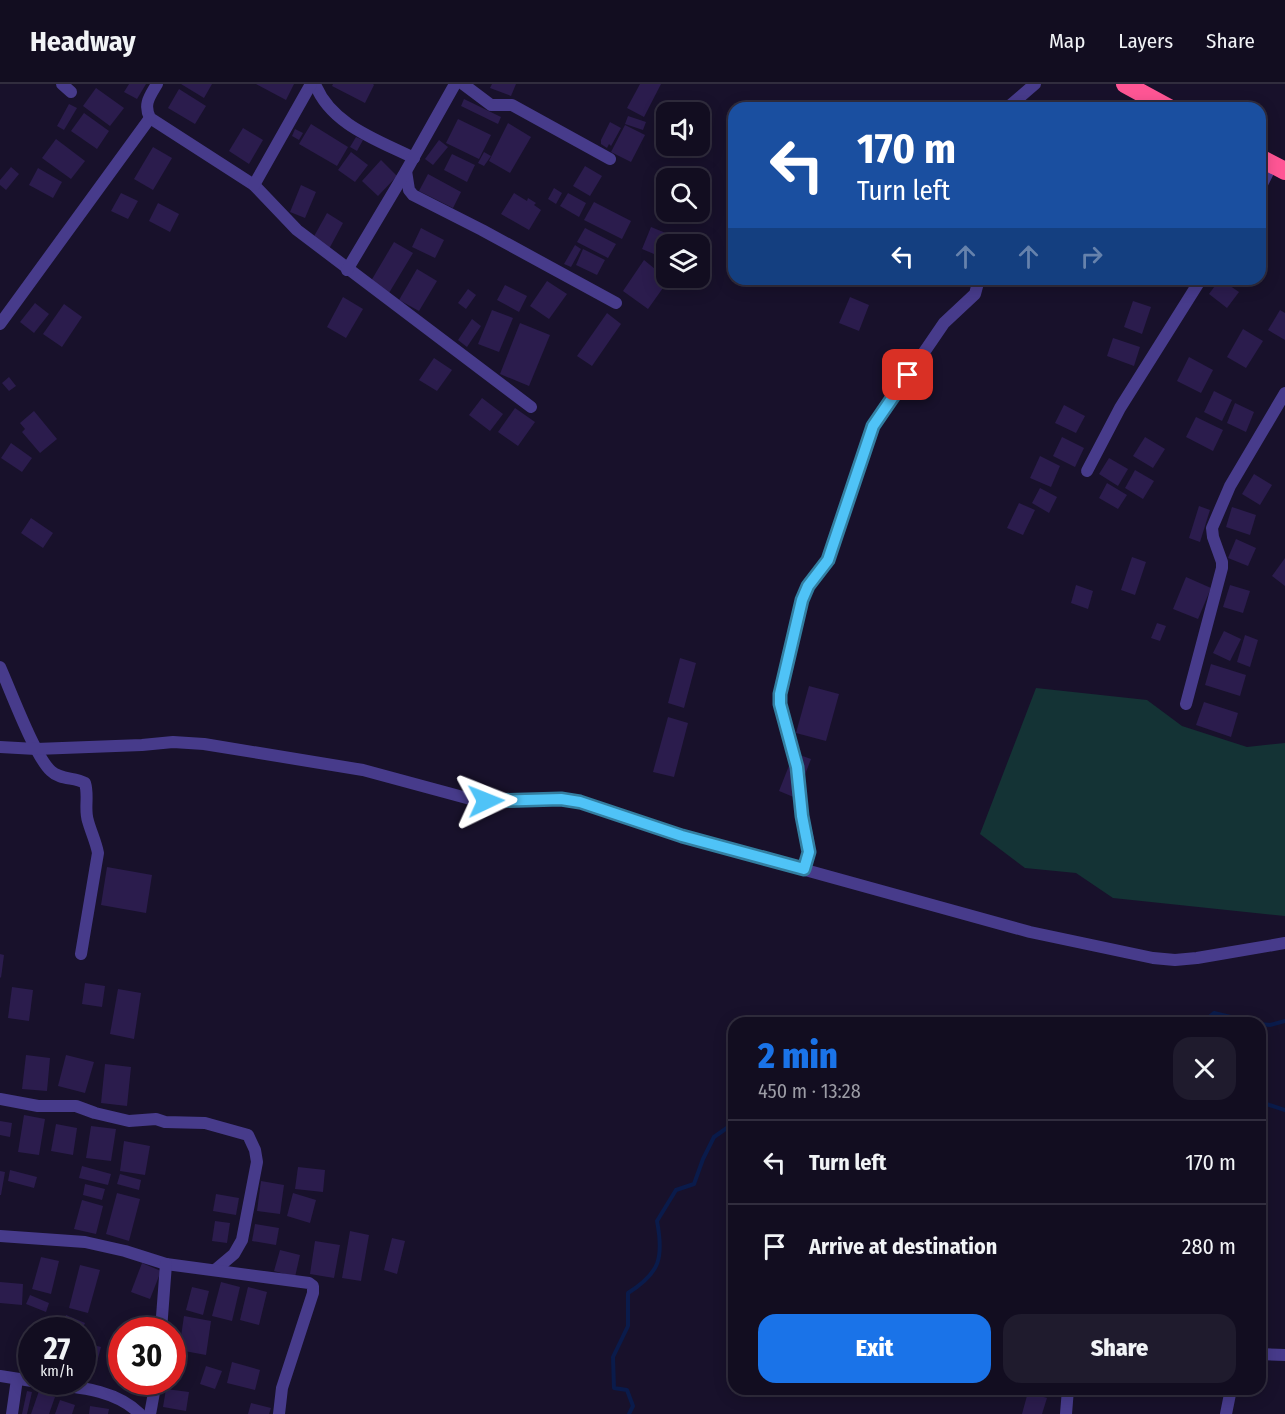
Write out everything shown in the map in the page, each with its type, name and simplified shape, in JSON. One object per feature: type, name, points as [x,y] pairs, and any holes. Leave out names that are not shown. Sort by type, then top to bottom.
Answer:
[{"type":"highway","points":[[1125,84],[1158,102]]},
{"type":"street","points":[[157,84],[147,101],[146,110],[150,118],[254,185],[297,230],[531,408]]},
{"type":"street","points":[[254,185],[313,84],[328,106],[343,121],[414,158]]},
{"type":"street","points":[[347,270],[455,84]]},
{"type":"street","points":[[464,84],[491,105],[512,105],[610,159]]},
{"type":"street","points":[[1014,102],[1035,84]]},
{"type":"street","points":[[0,324],[150,118]]},
{"type":"street","points":[[406,171],[409,190],[413,195],[616,303]]},
{"type":"street","points":[[804,869],[809,852],[802,816],[797,767],[780,704],[780,694],[802,600],[808,586],[828,560],[873,426],[944,323],[975,294],[977,285]]},
{"type":"street","points":[[1087,471],[1120,408],[1197,285]]},
{"type":"street","points":[[1186,704],[1222,568],[1212,528],[1230,486],[1285,393]]},
{"type":"street","points":[[0,667],[36,749],[49,771],[57,776],[81,780],[85,783],[88,792],[88,821],[96,839],[98,853],[81,954]]},
{"type":"street","points":[[0,747],[36,749],[172,742],[204,744],[373,772],[474,800],[561,799],[580,802],[682,836],[1030,932],[1153,958],[1175,960],[1197,958],[1285,943]]},
{"type":"street","points":[[0,1099],[38,1106],[76,1106],[95,1113],[129,1120],[156,1119],[175,1123],[205,1123],[248,1135],[255,1150],[257,1162],[242,1240],[234,1254],[215,1270]]},
{"type":"street","points":[[0,1236],[85,1242],[166,1264],[309,1283],[313,1286],[313,1293],[282,1388],[279,1414]]},
{"type":"street","points":[[162,1317],[166,1264]]},
{"type":"street","points":[[1266,1354],[1285,1355]]},
{"type":"street","points":[[0,1376],[17,1379],[12,1414]]},
{"type":"street","points":[[96,1391],[117,1398],[140,1414]]},
{"type":"street","points":[[150,1414],[154,1395]]},
{"type":"street","points":[[1066,1414],[1068,1395]]},
{"type":"street","points":[[1226,1414],[1230,1395]]},
{"type":"green space","points":[[1036,688],[1147,700],[1182,726],[1247,747],[1285,743],[1285,916],[1113,898],[1076,873],[1025,868],[980,834]]},
{"type":"building","points":[[129,84],[146,84],[137,99],[124,92]]},
{"type":"building","points":[[181,84],[212,84],[204,98]]},
{"type":"building","points":[[256,84],[294,84],[286,100]]},
{"type":"building","points":[[333,84],[374,85],[365,103],[332,86]]},
{"type":"building","points":[[492,84],[516,84],[511,96],[490,88]]},
{"type":"building","points":[[640,84],[661,84],[644,117],[627,108]]},
{"type":"building","points":[[96,88],[124,108],[110,126],[83,106]]},
{"type":"building","points":[[179,89],[206,106],[195,124],[168,108]]},
{"type":"building","points":[[464,99],[501,117],[498,124],[461,106]]},
{"type":"building","points":[[69,104],[77,108],[64,130],[57,126]]},
{"type":"building","points":[[84,113],[109,131],[97,149],[71,131]]},
{"type":"building","points":[[628,116],[646,122],[643,130],[625,124]]},
{"type":"building","points":[[458,119],[491,135],[479,159],[446,143]]},
{"type":"building","points":[[610,122],[621,128],[611,146],[609,144],[607,148],[601,144],[601,140]]},
{"type":"building","points":[[508,123],[531,137],[510,173],[489,161]]},
{"type":"building","points":[[311,124],[348,147],[337,166],[299,144]]},
{"type":"building","points":[[625,125],[645,135],[631,162],[611,152]]},
{"type":"building","points":[[243,128],[263,140],[249,164],[229,151]]},
{"type":"building","points":[[295,129],[303,133],[299,140],[292,136]]},
{"type":"building","points":[[356,137],[363,140],[357,151],[350,147]]},
{"type":"building","points":[[56,139],[85,161],[71,179],[42,158]]},
{"type":"building","points":[[439,140],[448,147],[433,165],[425,159]]},
{"type":"building","points":[[153,147],[172,158],[153,190],[134,179]]},
{"type":"building","points":[[351,152],[368,165],[355,182],[338,170]]},
{"type":"building","points":[[484,152],[491,156],[484,166],[478,163]]},
{"type":"building","points":[[452,154],[475,165],[467,182],[444,170]]},
{"type":"building","points":[[381,160],[397,176],[378,196],[362,181]]},
{"type":"building","points":[[585,166],[602,176],[590,196],[573,186]]},
{"type":"building","points":[[11,167],[19,174],[6,190],[0,185],[0,180]]},
{"type":"building","points":[[38,168],[62,182],[53,198],[29,185]]},
{"type":"building","points":[[428,174],[461,192],[453,208],[419,191]]},
{"type":"building","points":[[301,185],[316,192],[305,218],[290,212]]},
{"type":"building","points":[[554,188],[562,193],[556,204],[548,199]]},
{"type":"building","points":[[121,193],[138,201],[128,219],[111,211]]},
{"type":"building","points":[[514,193],[527,201],[528,198],[536,203],[534,205],[541,210],[529,230],[501,214]]},
{"type":"building","points":[[568,193],[586,203],[579,217],[560,206]]},
{"type":"building","points":[[594,202],[631,221],[622,239],[584,220]]},
{"type":"building","points":[[158,203],[179,214],[170,232],[149,221]]},
{"type":"building","points":[[327,213],[343,223],[329,249],[312,240]]},
{"type":"building","points":[[651,227],[668,234],[656,234],[656,255],[642,249]]},
{"type":"building","points":[[421,228],[444,240],[435,258],[412,247]]},
{"type":"building","points":[[585,228],[616,244],[608,258],[577,242]]},
{"type":"building","points":[[394,242],[413,253],[389,293],[371,281]]},
{"type":"building","points":[[575,245],[581,249],[571,267],[564,264]]},
{"type":"building","points":[[583,249],[605,260],[597,275],[576,265]]},
{"type":"building","points":[[644,260],[656,270],[656,288],[663,288],[648,309],[623,291]]},
{"type":"building","points":[[417,269],[437,281],[419,311],[399,300]]},
{"type":"building","points":[[547,281],[567,294],[549,319],[530,306]]},
{"type":"building","points":[[505,285],[527,296],[519,312],[497,300]]},
{"type":"building","points":[[1216,285],[1229,285],[1239,292],[1227,308],[1209,294]]},
{"type":"building","points":[[468,289],[476,295],[466,309],[458,303]]},
{"type":"building","points":[[343,297],[363,309],[346,338],[327,327]]},
{"type":"building","points":[[850,297],[869,305],[859,331],[839,323]]},
{"type":"building","points":[[1133,301],[1151,307],[1142,334],[1124,327]]},
{"type":"building","points":[[35,303],[49,314],[34,333],[20,322]]},
{"type":"building","points":[[64,304],[82,317],[62,347],[43,334]]},
{"type":"building","points":[[492,310],[513,318],[499,352],[478,344]]},
{"type":"building","points":[[1280,310],[1285,313],[1285,340],[1268,330]]},
{"type":"building","points":[[607,313],[621,324],[592,366],[577,356]]},
{"type":"building","points":[[472,319],[481,326],[467,347],[458,340]]},
{"type":"building","points":[[520,323],[550,335],[529,386],[500,374]]},
{"type":"building","points":[[1243,329],[1263,341],[1246,368],[1227,357]]},
{"type":"building","points":[[1113,338],[1140,347],[1134,366],[1107,356]]},
{"type":"building","points":[[1189,357],[1213,370],[1201,393],[1177,381]]},
{"type":"building","points":[[434,358],[452,370],[437,391],[419,380]]},
{"type":"building","points":[[9,377],[16,386],[9,391],[2,383]]},
{"type":"building","points":[[1214,391],[1232,400],[1222,421],[1204,412]]},
{"type":"building","points":[[482,398],[503,414],[490,431],[469,415]]},
{"type":"building","points":[[1235,403],[1254,412],[1246,432],[1227,423]]},
{"type":"building","points":[[1064,405],[1085,416],[1076,433],[1055,423]]},
{"type":"building","points":[[515,408],[535,422],[518,446],[498,432]]},
{"type":"building","points":[[34,411],[57,439],[40,453],[22,432],[25,429],[20,423]]},
{"type":"building","points":[[1196,417],[1223,430],[1213,451],[1186,437]]},
{"type":"building","points":[[1062,437],[1084,448],[1075,467],[1053,456]]},
{"type":"building","points":[[1145,437],[1165,449],[1153,468],[1133,456]]},
{"type":"building","points":[[11,443],[32,458],[22,472],[1,458]]},
{"type":"building","points":[[1040,456],[1060,466],[1051,487],[1030,478]]},
{"type":"building","points":[[1109,458],[1128,469],[1118,486],[1099,474]]},
{"type":"building","points":[[1135,470],[1154,481],[1143,499],[1125,488]]},
{"type":"building","points":[[1254,474],[1272,485],[1260,505],[1242,494]]},
{"type":"building","points":[[1107,483],[1127,495],[1118,509],[1099,498]]},
{"type":"building","points":[[1040,488],[1057,497],[1049,513],[1032,503]]},
{"type":"building","points":[[1019,503],[1035,510],[1023,535],[1007,528]]},
{"type":"building","points":[[1199,506],[1210,510],[1200,542],[1189,538]]},
{"type":"building","points":[[1232,507],[1256,515],[1250,535],[1226,527]]},
{"type":"building","points":[[31,518],[53,533],[43,548],[21,533]]},
{"type":"building","points":[[1236,539],[1256,548],[1248,566],[1228,558]]},
{"type":"building","points":[[1132,557],[1146,562],[1135,595],[1121,590]]},
{"type":"building","points":[[1285,558],[1285,586],[1272,576]]},
{"type":"building","points":[[1186,577],[1211,588],[1198,619],[1173,609]]},
{"type":"building","points":[[1076,585],[1093,591],[1088,609],[1071,603]]},
{"type":"building","points":[[1230,585],[1250,591],[1243,613],[1223,607]]},
{"type":"building","points":[[1157,623],[1166,626],[1160,641],[1151,638]]},
{"type":"building","points":[[1224,631],[1241,639],[1230,661],[1213,653]]},
{"type":"building","points":[[1245,635],[1258,640],[1250,667],[1237,662]]},
{"type":"building","points":[[680,658],[696,663],[684,708],[668,703]]},
{"type":"building","points":[[1211,664],[1246,675],[1240,696],[1205,685]]},
{"type":"building","points":[[809,686],[839,694],[826,741],[796,733]]},
{"type":"building","points":[[1204,702],[1238,713],[1231,737],[1196,725]]},
{"type":"building","points":[[668,717],[688,723],[674,777],[653,772]]},
{"type":"building","points":[[794,753],[811,759],[796,798],[779,791]]},
{"type":"building","points":[[107,867],[152,875],[146,913],[101,905]]},
{"type":"building","points":[[0,954],[4,955],[1,978],[0,977]]},
{"type":"building","points":[[85,983],[105,986],[102,1007],[82,1004]]},
{"type":"building","points":[[12,987],[33,990],[29,1021],[8,1018]]},
{"type":"building","points":[[118,989],[141,993],[134,1039],[110,1034]]},
{"type":"building","points":[[26,1055],[50,1058],[47,1091],[22,1089]]},
{"type":"building","points":[[66,1055],[94,1062],[85,1093],[58,1086]]},
{"type":"building","points":[[105,1064],[131,1067],[127,1106],[101,1103]]},
{"type":"building","points":[[24,1115],[45,1119],[39,1155],[18,1152]]},
{"type":"building","points":[[0,1121],[12,1123],[10,1137],[0,1135]]},
{"type":"building","points":[[56,1124],[77,1128],[73,1155],[51,1151]]},
{"type":"building","points":[[91,1126],[116,1129],[111,1161],[86,1158]]},
{"type":"building","points":[[124,1141],[150,1146],[145,1175],[120,1171]]},
{"type":"building","points":[[82,1166],[111,1174],[108,1185],[79,1178]]},
{"type":"building","points":[[298,1167],[325,1170],[323,1192],[295,1189]]},
{"type":"building","points":[[10,1170],[37,1177],[34,1188],[8,1181]]},
{"type":"building","points":[[0,1171],[5,1172],[1,1195],[0,1195]]},
{"type":"building","points":[[120,1174],[141,1180],[139,1190],[117,1184]]},
{"type":"building","points":[[261,1181],[284,1185],[280,1214],[257,1211]]},
{"type":"building","points":[[85,1184],[105,1189],[102,1200],[83,1195]]},
{"type":"building","points":[[117,1193],[140,1199],[129,1241],[106,1234]]},
{"type":"building","points":[[293,1193],[316,1200],[310,1223],[287,1216]]},
{"type":"building","points":[[216,1194],[239,1198],[236,1215],[213,1211]]},
{"type":"building","points":[[82,1200],[103,1206],[96,1234],[74,1229]]},
{"type":"building","points":[[215,1221],[230,1223],[227,1243],[212,1241]]},
{"type":"building","points":[[255,1224],[279,1228],[276,1245],[252,1241]]},
{"type":"building","points":[[350,1231],[369,1235],[361,1281],[342,1278]]},
{"type":"building","points":[[392,1238],[405,1241],[397,1274],[384,1270]]},
{"type":"building","points":[[315,1241],[340,1245],[334,1278],[310,1274]]},
{"type":"building","points":[[280,1250],[300,1255],[295,1277],[274,1271]]},
{"type":"building","points":[[41,1257],[59,1261],[51,1294],[32,1289]]},
{"type":"building","points":[[142,1263],[161,1271],[150,1299],[131,1292]]},
{"type":"building","points":[[80,1265],[100,1270],[88,1313],[69,1308]]},
{"type":"building","points":[[0,1282],[23,1284],[22,1305],[0,1303]]},
{"type":"building","points":[[221,1282],[240,1287],[232,1321],[212,1316]]},
{"type":"building","points":[[192,1287],[209,1291],[203,1315],[186,1310]]},
{"type":"building","points":[[248,1287],[267,1292],[259,1325],[240,1320]]},
{"type":"building","points":[[30,1295],[49,1303],[46,1312],[26,1304]]},
{"type":"building","points":[[184,1316],[211,1321],[206,1355],[186,1351],[186,1317]]},
{"type":"building","points":[[96,1346],[101,1347],[96,1366]]},
{"type":"building","points":[[232,1362],[260,1370],[255,1390],[227,1383]]},
{"type":"building","points":[[206,1366],[222,1371],[215,1389],[200,1384]]},
{"type":"building","points":[[186,1392],[189,1392],[186,1411],[163,1407],[165,1395],[186,1395]]},
{"type":"building","points":[[26,1395],[31,1395],[27,1414],[22,1414]]},
{"type":"building","points":[[38,1395],[55,1397],[49,1414],[31,1414]]},
{"type":"building","points":[[1027,1395],[1047,1398],[1042,1414],[1022,1414]]},
{"type":"building","points":[[60,1400],[75,1405],[72,1414],[55,1414]]},
{"type":"building","points":[[251,1403],[271,1408],[269,1414],[248,1414]]},
{"type":"building","points":[[90,1406],[109,1409],[108,1414],[89,1414]]},
{"type":"waterway","points":[[1209,1017],[1214,1013],[1231,1017]]},
{"type":"waterway","points":[[1266,1025],[1285,1021]]},
{"type":"waterway","points":[[1266,1104],[1285,1110]]},
{"type":"waterway","points":[[629,1414],[633,1406],[627,1390],[614,1388],[613,1357],[628,1326],[628,1293],[647,1279],[657,1263],[660,1245],[657,1221],[676,1190],[694,1184],[714,1137],[728,1127]]},
{"type":"route","points":[[486,801],[561,799],[580,802],[682,836],[804,869],[809,852],[808,840],[802,816],[797,767],[780,704],[780,694],[802,600],[808,586],[828,560],[873,426],[908,375]]}]
